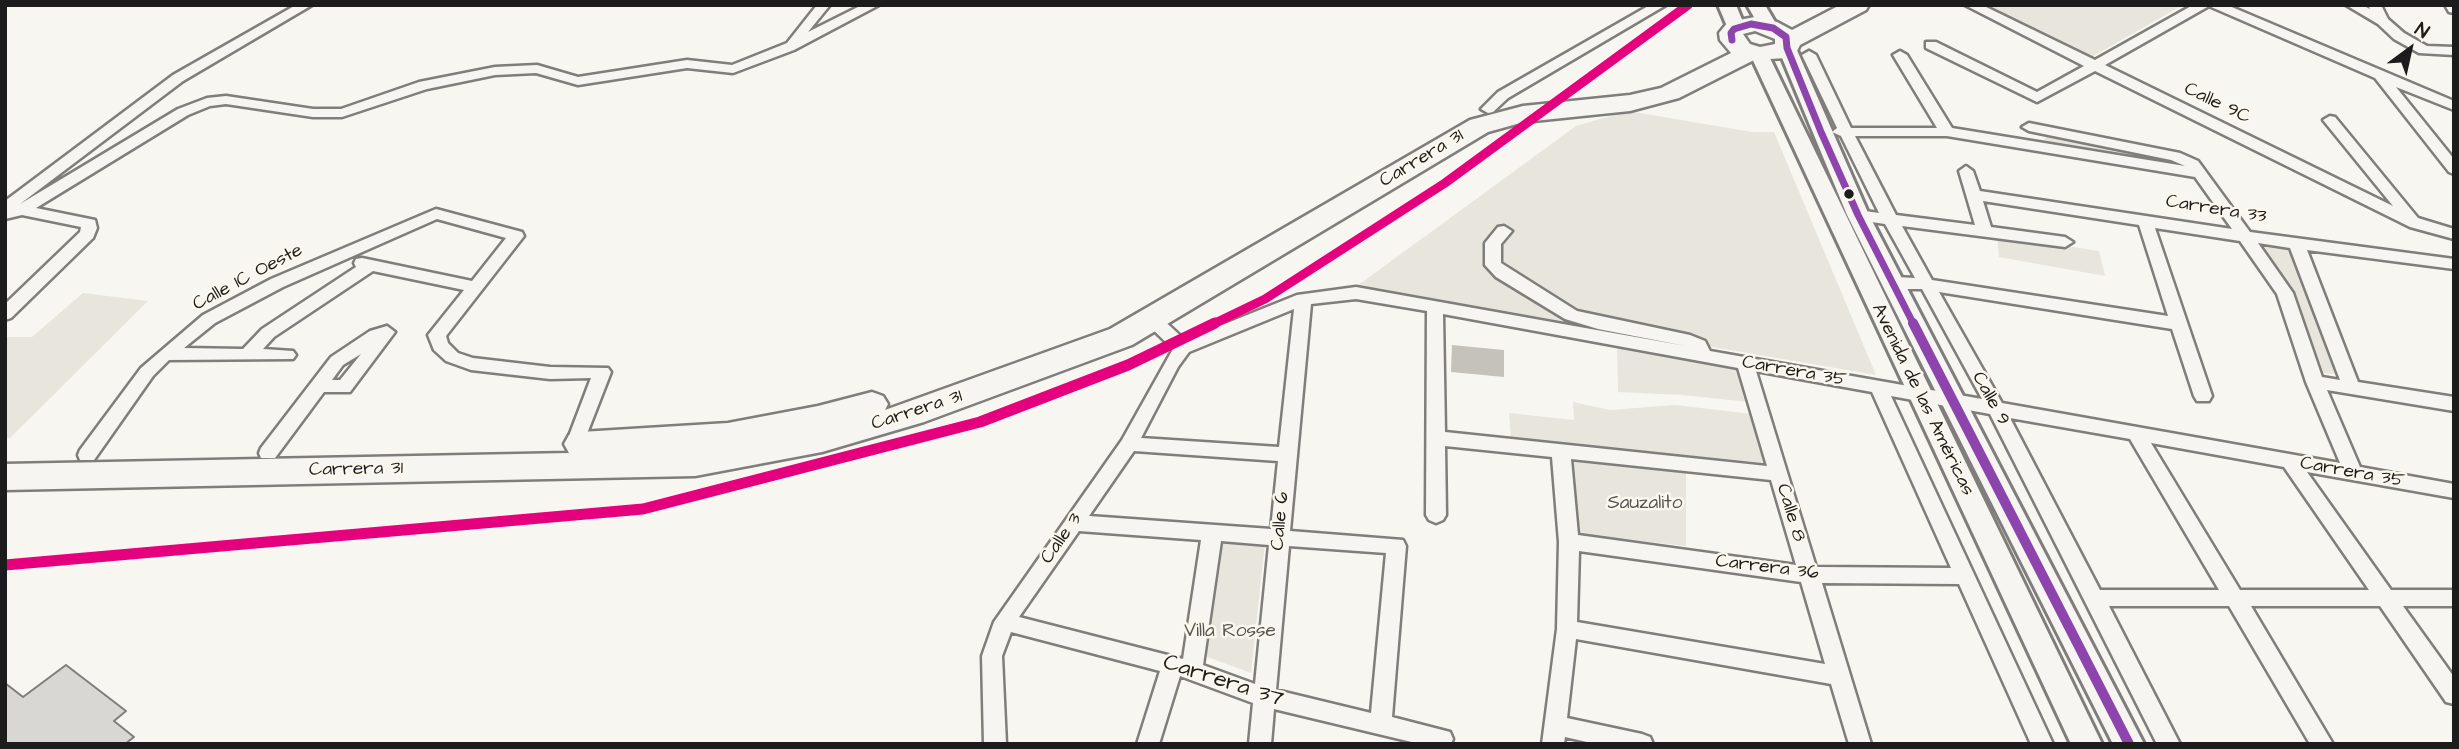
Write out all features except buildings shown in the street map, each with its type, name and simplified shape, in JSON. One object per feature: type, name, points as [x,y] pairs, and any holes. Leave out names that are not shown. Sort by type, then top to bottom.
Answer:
[{"type":"highway","points":[[1785,40],[1751,24],[1744,43],[1777,54],[1785,40],[1818,5]]},
{"type":"highway","points":[[1785,40],[1858,5]]},
{"type":"highway","name":"Carrera 31","points":[[5,457],[268,453],[680,440],[728,435],[818,418],[989,368],[1105,324],[1452,123],[1488,109],[1536,100],[1592,95],[1653,82],[1744,43]]},
{"type":"highway","name":"Carrera 31","points":[[5,477],[695,463],[822,440],[913,414],[999,385],[1121,337],[1464,133],[1496,120],[1523,114],[1630,103],[1670,93],[1744,43]]},
{"type":"highway","points":[[1152,319],[1154,310],[1171,293],[1173,285]]},
{"type":"main road","name":"Avenida de las Américas","points":[[1727,5],[2087,744]]},
{"type":"main road","name":"Avenida de las Américas","points":[[1756,5],[1785,40],[1821,132],[1858,215],[2129,744]]},
{"type":"street","points":[[11,211],[178,78],[306,5]]},
{"type":"street","points":[[789,47],[824,5]]},
{"type":"street","points":[[11,211],[183,112],[206,102],[226,100],[313,113],[342,113],[424,85],[495,71],[537,69],[578,80],[688,64],[733,69],[789,47],[873,5]]},
{"type":"street","points":[[1488,109],[1503,95],[1660,5]]},
{"type":"street","name":"Calle 9C","points":[[1971,5],[2416,223],[2451,234]]},
{"type":"street","points":[[2030,144],[2029,127],[2037,98],[2203,5]]},
{"type":"street","points":[[2215,5],[2454,106]]},
{"type":"street","points":[[2352,5],[2383,21],[2399,36],[2424,50],[2454,51]]},
{"type":"street","points":[[2374,5],[2383,21]]},
{"type":"street","name":"Calle 9","points":[[1785,40],[1847,132],[1872,186],[1925,285],[1996,408],[2169,744]]},
{"type":"street","points":[[1931,45],[2037,98]]},
{"type":"street","points":[[1900,55],[1947,132]]},
{"type":"street","points":[[2380,77],[2454,169]]},
{"type":"street","points":[[2330,120],[2416,223]]},
{"type":"street","points":[[2029,127],[2185,159],[2200,173],[2248,237],[2285,293],[2315,382],[2353,472]]},
{"type":"street","points":[[1821,132],[1947,132],[2200,173]]},
{"type":"street","points":[[1966,171],[1984,230]]},
{"type":"street","points":[[1845,187],[1872,186]]},
{"type":"street","name":"Carrera 33","points":[[1973,195],[2248,237],[2454,264]]},
{"type":"street","points":[[5,314],[87,234],[89,228],[89,224],[11,211]]},
{"type":"street","name":"Calle 1C Oeste","points":[[87,455],[147,372],[165,354],[209,319],[334,257],[436,214],[516,236],[476,287]]},
{"type":"street","points":[[1858,215],[2065,242]]},
{"type":"street","points":[[2145,221],[2203,396]]},
{"type":"street","points":[[1504,231],[1493,243],[1493,265],[1502,274],[1571,315],[1598,323],[1684,339],[1699,345],[1703,355]]},
{"type":"street","points":[[2296,243],[2351,386]]},
{"type":"street","points":[[334,257],[476,287],[438,335],[440,346],[452,357],[471,364],[550,373],[603,372],[575,444]]},
{"type":"street","points":[[247,355],[268,333],[370,265]]},
{"type":"street","points":[[1895,283],[1925,285],[2179,324]]},
{"type":"street","name":"Carrera 35","points":[[1183,348],[1303,299],[1356,293],[2453,492]]},
{"type":"street","name":"Calle 6","points":[[1259,744],[1303,299]]},
{"type":"street","points":[[1435,307],[1436,514]]},
{"type":"street","points":[[1152,319],[1183,348]]},
{"type":"street","points":[[268,453],[318,385],[337,361],[376,335],[387,332],[344,387],[318,385]]},
{"type":"street","name":"Calle 3","points":[[995,744],[992,656],[1004,622],[1129,444],[1171,364],[1183,348]]},
{"type":"street","points":[[165,354],[287,355]]},
{"type":"street","name":"Calle 8","points":[[1745,363],[1860,744]]},
{"type":"street","points":[[2315,382],[2454,404]]},
{"type":"street","points":[[1878,387],[2042,744]]},
{"type":"street","points":[[2137,435],[2322,744]]},
{"type":"street","points":[[1436,438],[1778,474]]},
{"type":"street","points":[[1129,444],[1288,455]]},
{"type":"street","points":[[1561,451],[1569,542],[1567,629],[1555,734],[1642,744]]},
{"type":"street","points":[[2290,462],[2454,695]]},
{"type":"street","points":[[1073,523],[1396,545],[1381,726]]},
{"type":"street","points":[[1148,744],[1182,667],[1213,533]]},
{"type":"street","name":"Carrera 36","points":[[1569,542],[1809,575],[1966,576]]},
{"type":"street","points":[[2094,598],[2454,598]]},
{"type":"street","name":"Carrera 37","points":[[1004,622],[1182,667],[1265,697],[1442,739]]},
{"type":"street","points":[[1567,629],[1841,676]]},
{"type":"shaded area","points":[[1983,5],[2183,5],[2090,58]]},
{"type":"shaded area","points":[[1628,111],[1752,132],[1774,132],[1876,375],[1357,286],[1576,126]]},
{"type":"shaded area","points":[[2048,136],[2176,159],[2182,163],[2177,165],[2048,143],[2044,139]]},
{"type":"shaded area","points":[[1997,235],[2099,251],[2105,276],[1999,257]]},
{"type":"shaded area","points":[[2260,243],[2288,248],[2335,374],[2322,373],[2295,293]]},
{"type":"shaded area","points":[[83,293],[148,301],[10,438],[5,438],[5,337],[32,337]]},
{"type":"shaded area","points":[[1452,345],[1504,350],[1504,377],[1451,372]]},
{"type":"shaded area","points":[[1617,345],[1739,367],[1749,402],[1618,392]]},
{"type":"shaded area","points":[[1573,402],[1610,410],[1675,405],[1752,414],[1767,463],[1511,439],[1509,413],[1574,420]]},
{"type":"shaded area","name":"Sauzalito","points":[[1572,458],[1686,471],[1686,546],[1577,534]]},
{"type":"shaded area","name":"Villa Rosse","points":[[1217,538],[1265,543],[1251,673],[1202,655]]},
{"type":"transit line","points":[[5,565],[643,509],[980,422],[1128,365],[1265,299],[1445,183],[1688,5]]},
{"type":"transit line","points":[[1732,40],[1731,33],[1734,29],[1751,24],[1773,28],[1786,37],[1787,48],[1858,215],[2129,744]]}]
